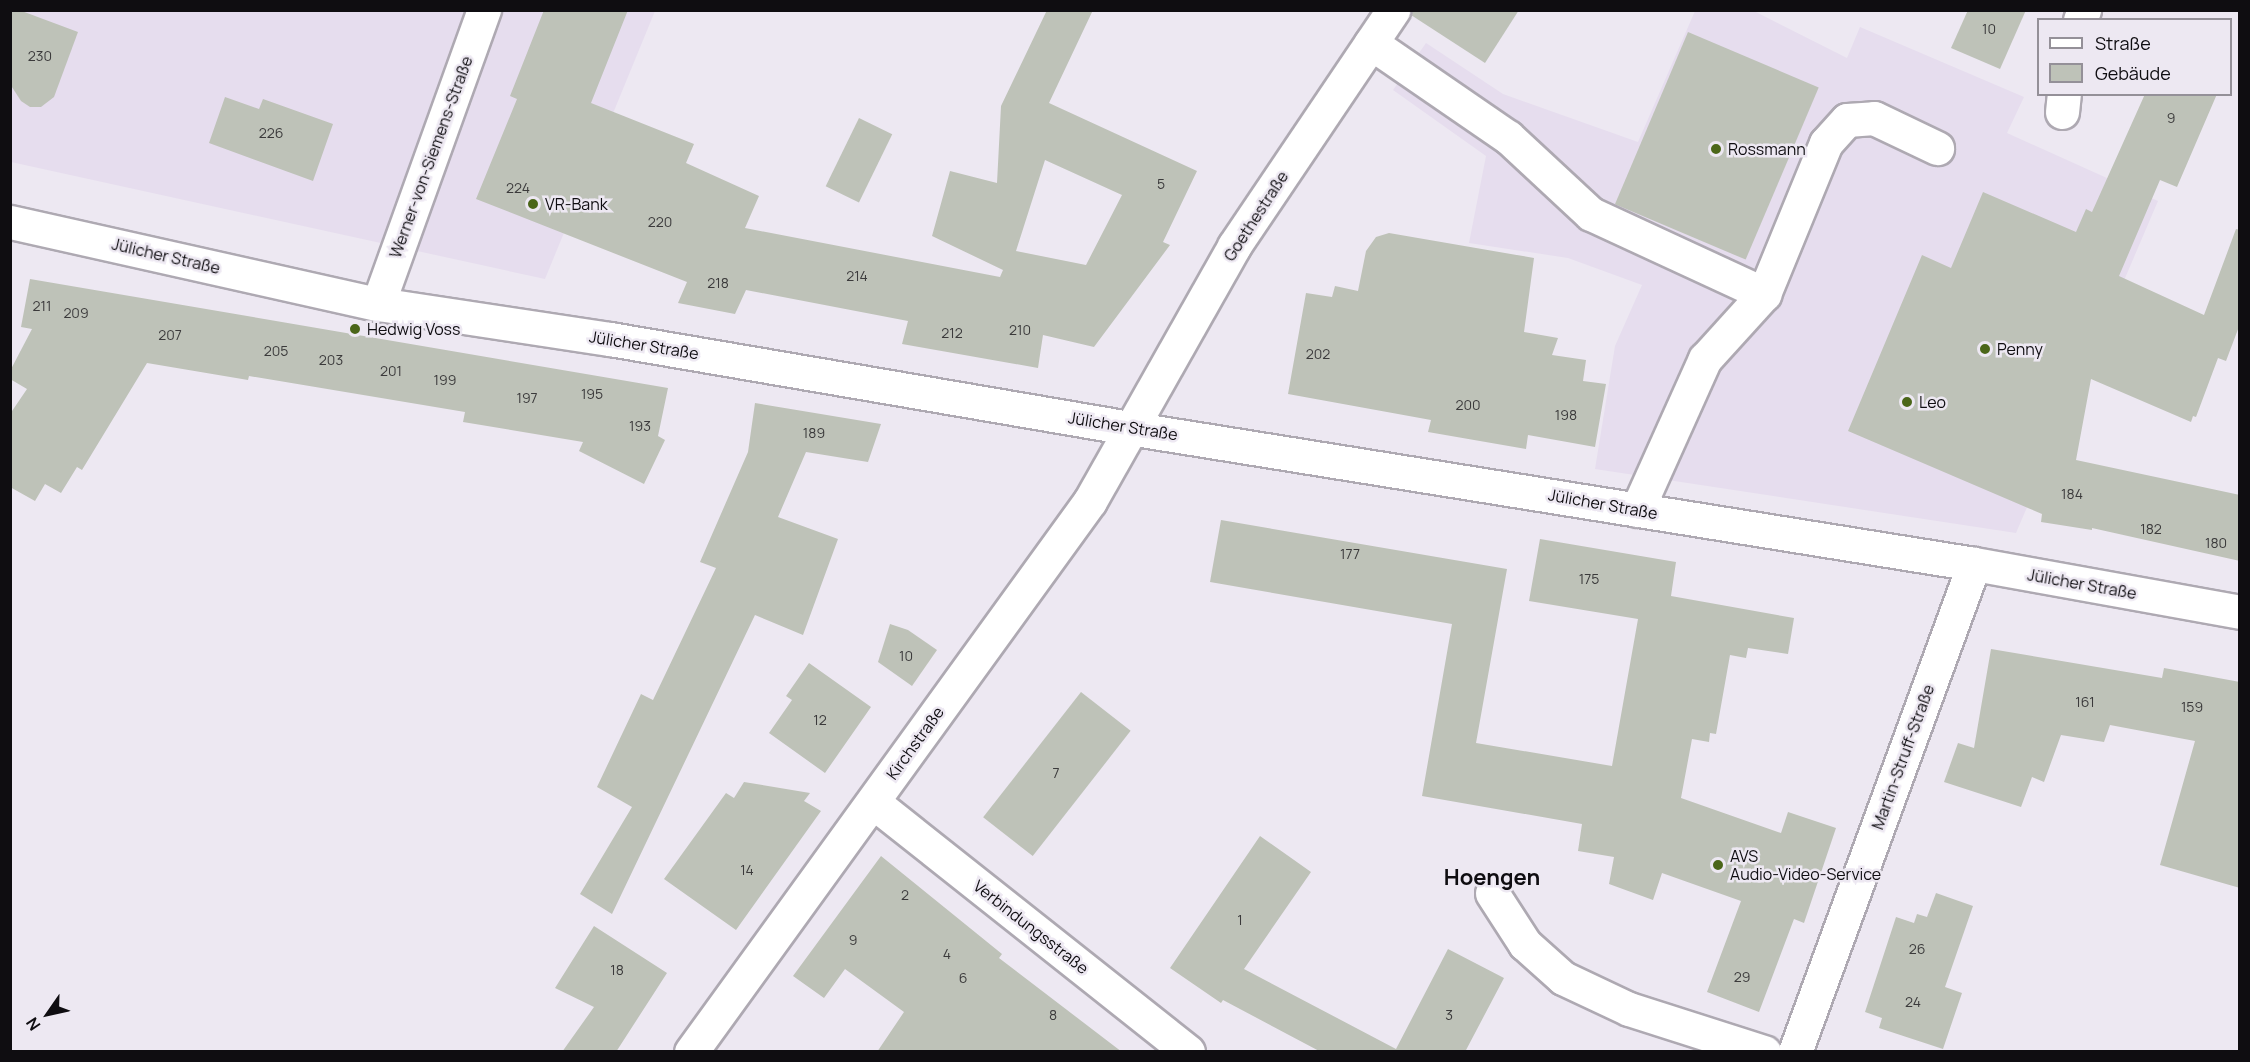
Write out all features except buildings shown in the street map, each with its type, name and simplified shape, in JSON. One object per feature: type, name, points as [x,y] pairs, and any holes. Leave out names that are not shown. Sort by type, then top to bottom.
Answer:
[{"type":"street","name":"Werner-von-Siemens-Straße","points":[[378,303],[484,10]]},
{"type":"street","name":"Goethestraße","points":[[1129,428],[1234,246],[1393,10]]},
{"type":"street","points":[[1371,43],[1508,137],[1591,214],[1764,294]]},
{"type":"street","points":[[1637,510],[1705,359],[1764,294],[1826,144],[1847,120],[1874,118],[1937,148]]},
{"type":"street","name":"Jülicher Straße","points":[[10,222],[378,303],[610,339],[1129,428],[1974,564],[2240,612]]},
{"type":"street","name":"Kirchstraße","points":[[691,1052],[1090,501],[1129,428]]},
{"type":"street","name":"Martin-Struff-Straße","points":[[1795,1052],[1974,564]]},
{"type":"street","name":"Verbindungsstraße","points":[[873,802],[1188,1052]]},
{"type":"street","points":[[1492,893],[1525,944],[1563,978],[1629,1009],[1764,1052]]},
{"type":"shaded area","points":[[10,11],[655,11],[545,279],[11,162]]},
{"type":"shaded area","points":[[1695,11],[1754,11],[1847,58],[1860,27],[2024,97],[2007,133],[2158,201],[2016,533],[1595,469],[1615,346],[1642,285],[1568,258],[1469,243],[1486,156],[1393,90],[1426,43],[1503,94],[1638,142]]},
{"type":"place","name":"Rossmann","points":[[1716,149]]},
{"type":"place","name":"VR-Bank","points":[[533,204]]},
{"type":"place","name":"Hedwig Voss","points":[[355,329]]},
{"type":"place","name":"Penny","points":[[1985,349]]},
{"type":"place","name":"Leo","points":[[1907,402]]},
{"type":"place","name":"AVS Audio-Video-Service","points":[[1718,865]]},
{"type":"district","name":"Hoengen","points":[[1492,878]]}]
